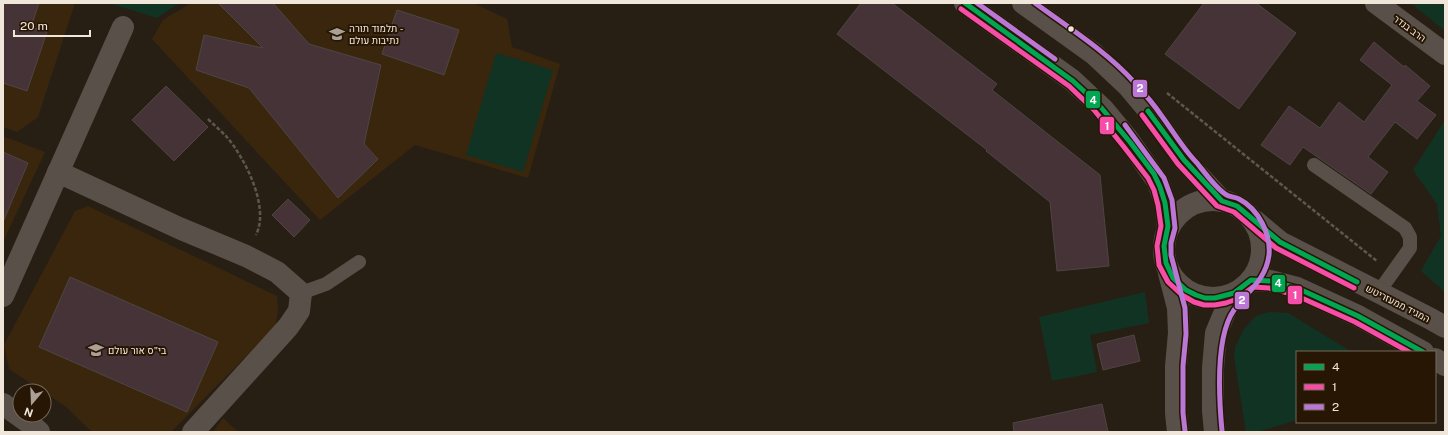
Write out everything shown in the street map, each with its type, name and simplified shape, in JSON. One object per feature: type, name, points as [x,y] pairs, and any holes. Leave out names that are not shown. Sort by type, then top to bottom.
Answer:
[{"type":"street","points":[[965,3],[1072,80],[1103,109],[1127,138],[1158,182],[1165,202],[1168,228]]},
{"type":"street","points":[[1023,3],[1094,54],[1128,86],[1154,117],[1184,160],[1222,201]]},
{"type":"street","name":"הרב בנדר","points":[[1376,3],[1445,54]]},
{"type":"street","points":[[3,296],[123,27]]},
{"type":"street","points":[[58,172],[179,228],[246,256],[277,272],[301,293],[299,311],[288,327],[193,432]]},
{"type":"street","points":[[1178,432],[1176,413],[1176,366],[1179,333],[1178,308],[1164,256],[1164,242],[1168,228],[1178,215],[1190,205],[1206,201],[1222,201],[1237,206],[1249,216],[1257,228],[1261,241],[1262,254],[1259,268],[1227,307],[1216,333],[1213,368],[1213,411],[1215,432]]},
{"type":"street","name":"המגיד ממעזריטש","points":[[1249,216],[1280,242],[1445,327]]},
{"type":"street","points":[[1168,270],[1176,282],[1187,291],[1200,297],[1215,298],[1229,296],[1247,284],[1270,281],[1297,288],[1358,316],[1421,351]]},
{"type":"street","points":[[1436,360],[1445,365]]},
{"type":"street","points":[[3,404],[39,432]]},
{"type":"lane","points":[[1314,164],[1405,228],[1410,237],[1410,248],[1378,292]]},
{"type":"lane","points":[[301,293],[326,284],[359,262]]},
{"type":"path","points":[[1165,91],[1392,273]]},
{"type":"path","points":[[208,119],[226,137],[248,169],[260,205],[260,228],[246,256]]},
{"type":"shaded area","points":[[3,3],[75,3],[38,117],[17,132],[3,127]]},
{"type":"shaded area","points":[[191,3],[473,3],[507,19],[512,47],[560,64],[528,178],[415,145],[320,220],[152,39],[163,20]]},
{"type":"shaded area","points":[[3,136],[45,152],[3,242]]},
{"type":"shaded area","points":[[88,206],[277,296],[278,312],[275,327],[171,432],[92,432],[65,406],[52,397],[52,383],[30,383],[9,369],[4,345],[75,211]]},
{"type":"shaded area","points":[[223,418],[238,432],[213,432]]},
{"type":"green space","points":[[109,3],[179,3],[157,18]]},
{"type":"green space","points":[[1411,3],[1445,3],[1445,31]]},
{"type":"green space","points":[[496,53],[553,70],[523,172],[466,155]]},
{"type":"green space","points":[[1445,120],[1445,292],[1421,271],[1441,236],[1437,204],[1413,170]]},
{"type":"green space","points":[[1145,292],[1149,323],[1090,335],[1097,372],[1052,381],[1039,317]]},
{"type":"green space","points":[[1269,312],[1288,313],[1350,351],[1296,351],[1296,420],[1257,432],[1246,432],[1234,357],[1235,347],[1244,329],[1256,316]]},
{"type":"building","points":[[3,3],[39,3],[31,27],[47,32],[27,91],[3,83]]},
{"type":"building","points":[[218,3],[273,3],[309,44],[381,65],[364,144],[378,159],[338,198],[249,88],[196,70],[204,35],[263,48]]},
{"type":"building","points":[[861,3],[892,3],[997,84],[992,90],[1100,175],[1109,266],[1057,271],[1050,202],[986,151],[987,150],[837,34]]},
{"type":"building","points":[[1204,3],[1256,3],[1296,33],[1239,109],[1165,54]]},
{"type":"building","points":[[397,10],[459,30],[444,75],[382,54]]},
{"type":"building","points":[[1374,42],[1430,86],[1417,101],[1436,115],[1417,139],[1395,122],[1368,157],[1388,172],[1371,194],[1303,147],[1290,165],[1261,145],[1289,106],[1320,128],[1339,102],[1364,122],[1392,85],[1360,60]]},
{"type":"building","points":[[166,86],[208,127],[174,161],[132,120]]},
{"type":"building","points":[[3,152],[28,163],[3,222]]},
{"type":"building","points":[[288,199],[310,220],[294,237],[272,215]]},
{"type":"building","points":[[70,277],[218,342],[187,412],[39,347]]},
{"type":"building","points":[[1134,335],[1140,361],[1103,370],[1097,344]]},
{"type":"building","points":[[1102,404],[1108,432],[1014,432],[1013,423]]},
{"type":"transit line","name":"4","points":[[965,3],[1073,81],[1099,105],[1130,142],[1154,174],[1160,187],[1165,203],[1168,226],[1164,246],[1166,263],[1173,278],[1186,290],[1205,298],[1215,298],[1234,293],[1251,280],[1270,281],[1297,288],[1358,316],[1421,351]]},
{"type":"transit line","name":"2","points":[[977,3],[1055,59]]},
{"type":"transit line","name":"2","points":[[1035,3],[1087,40],[1112,60],[1151,102],[1187,152],[1214,184],[1227,195],[1246,203],[1258,216],[1266,231],[1269,255],[1264,272],[1234,310],[1228,322],[1224,336],[1221,352],[1219,386],[1222,431]]},
{"type":"transit line","name":"1","points":[[961,9],[1069,86],[1094,110],[1148,178],[1154,190],[1161,226],[1157,246],[1159,265],[1168,282],[1182,295],[1194,302],[1204,305],[1215,305],[1237,299],[1253,287],[1269,288],[1295,295],[1355,322],[1407,351]]},
{"type":"transit line","name":"4","points":[[1148,111],[1184,160],[1222,201],[1237,206],[1280,242],[1357,282]]},
{"type":"transit line","name":"1","points":[[1142,115],[1178,164],[1217,206],[1234,212],[1276,248],[1354,288]]},
{"type":"transit line","name":"2","points":[[1125,125],[1164,178],[1172,200],[1175,228],[1171,243],[1171,255],[1185,308],[1186,334],[1183,366],[1183,413],[1185,431]]},
{"type":"place","name":"תלמוד תורה - נתיבות עולם","points":[[337,34]]},
{"type":"place","name":"בי\"ס אור עולם","points":[[96,350]]}]
